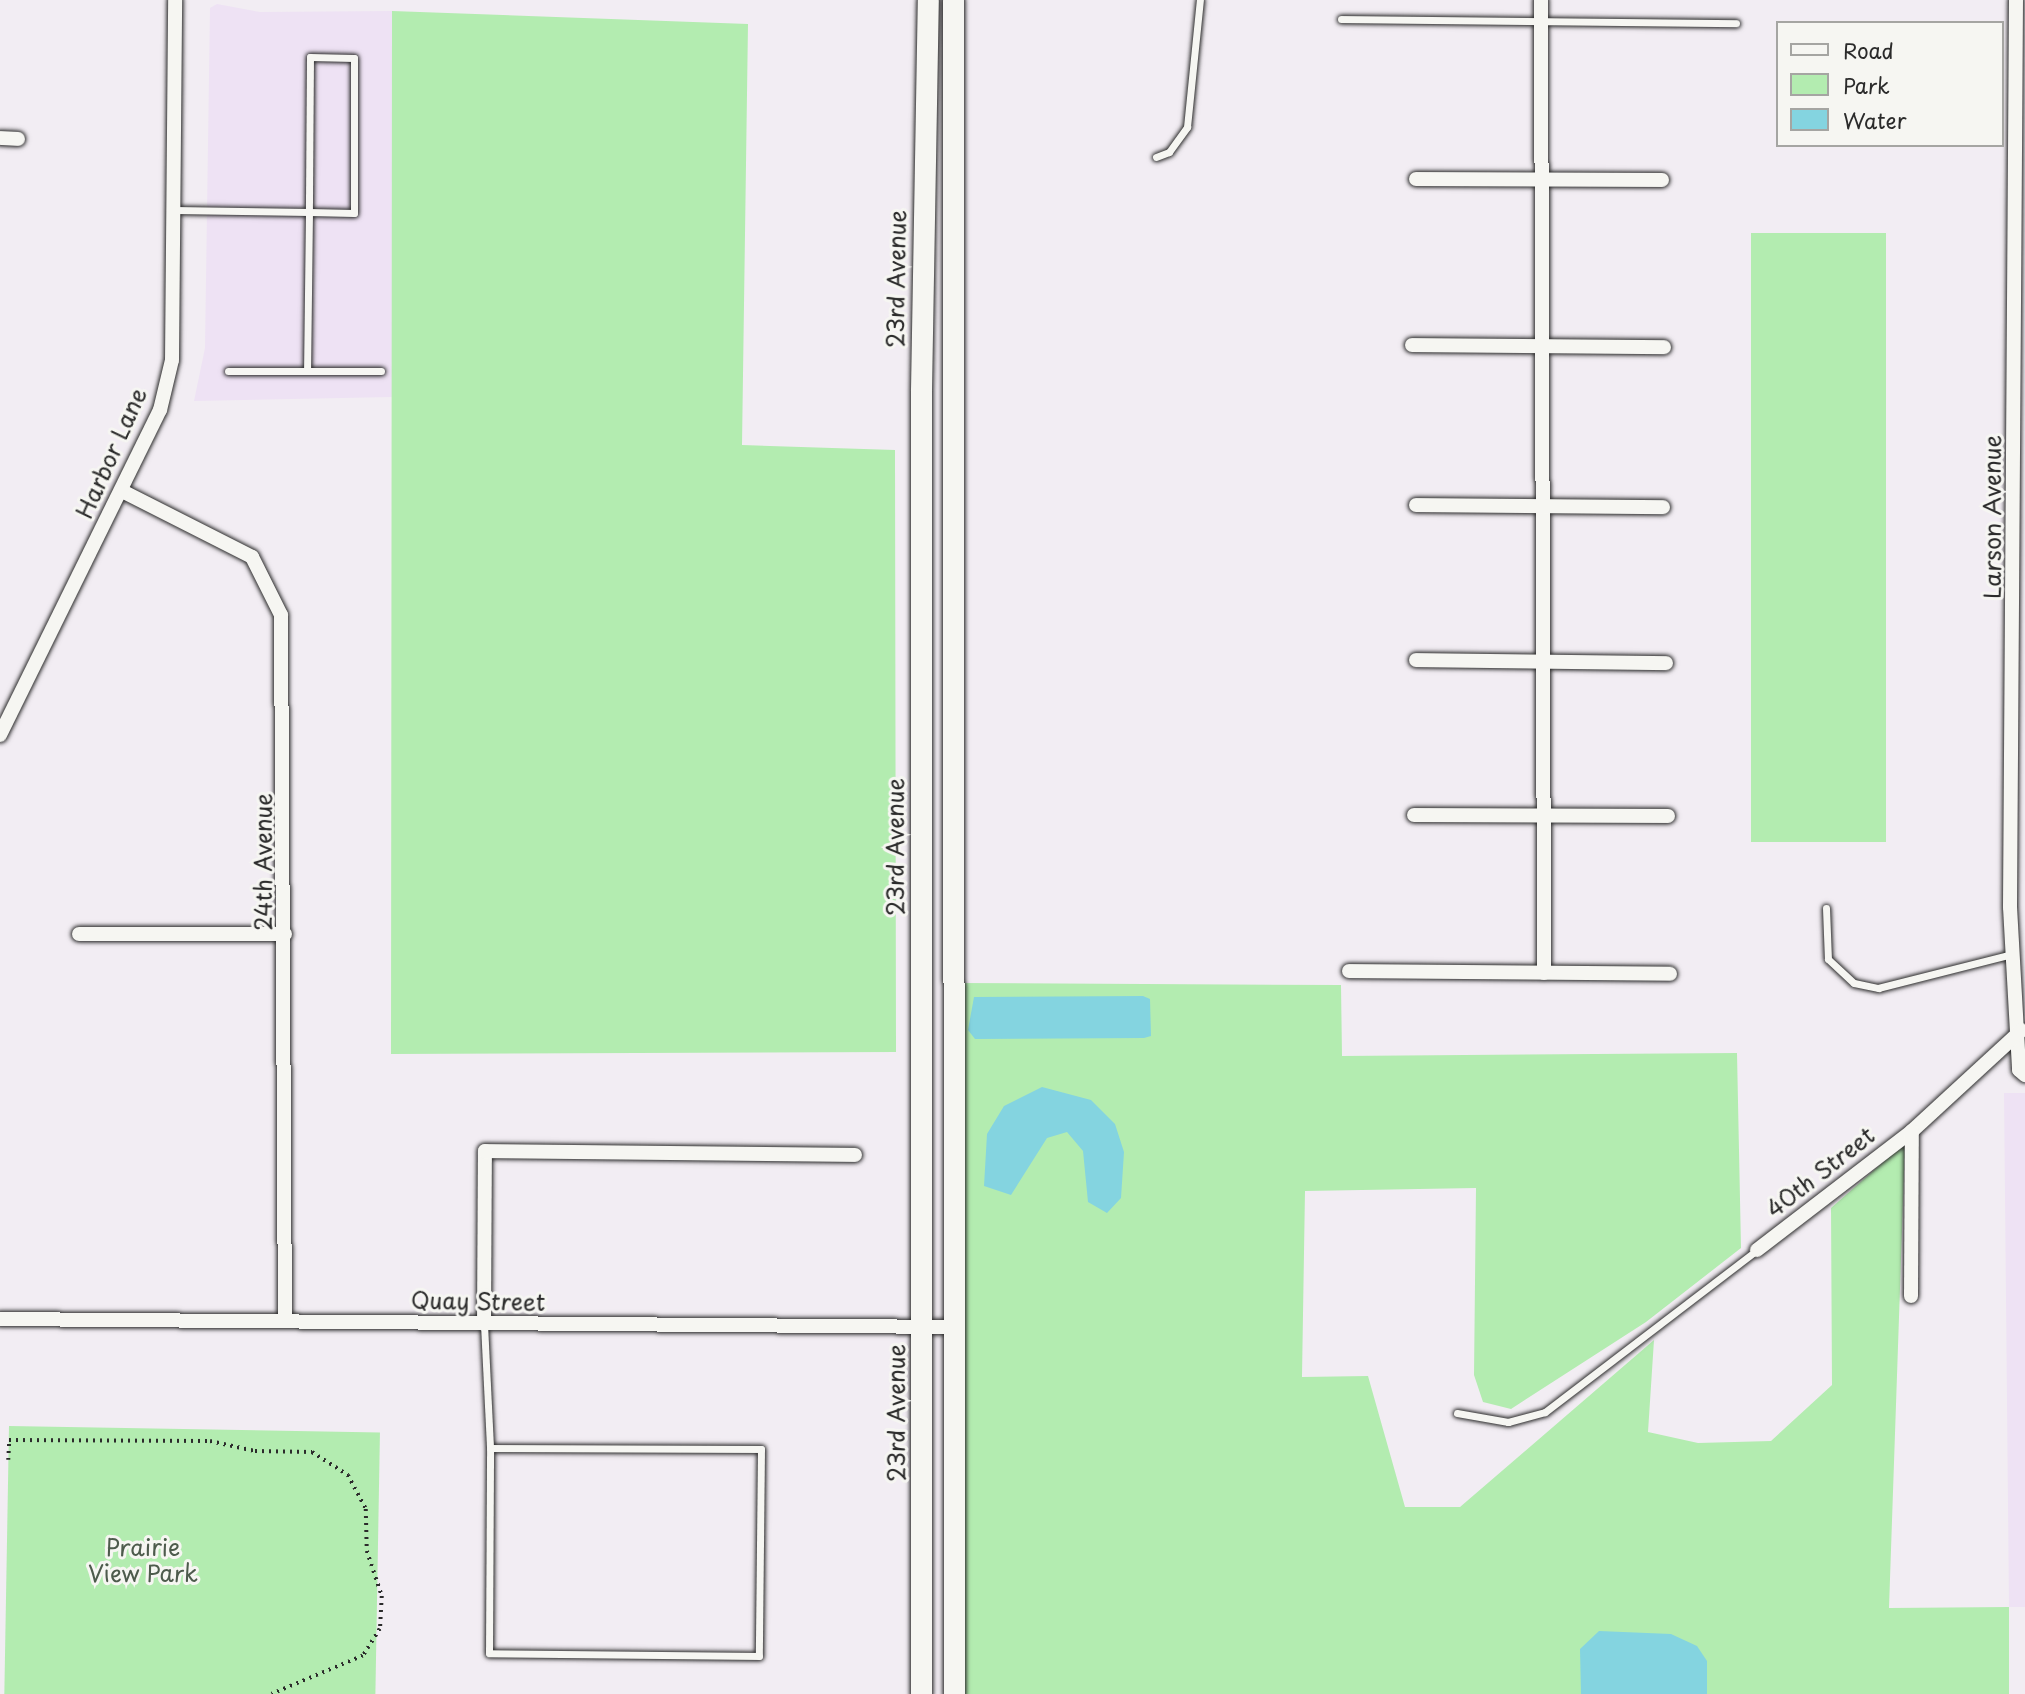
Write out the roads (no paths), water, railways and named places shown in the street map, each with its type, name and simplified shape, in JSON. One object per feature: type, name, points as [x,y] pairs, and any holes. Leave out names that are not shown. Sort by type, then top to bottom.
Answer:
[{"type":"main road","name":"23rd Avenue","points":[[921,1694],[921,390],[928,0]]},
{"type":"main road","points":[[953,0],[954,1694]]},
{"type":"street","name":"Harbor Lane","points":[[0,735],[7,706],[122,491],[160,410],[172,360],[175,0]]},
{"type":"street","points":[[1541,0],[1540,506],[1544,973]]},
{"type":"street","name":"Larson Avenue","points":[[2016,0],[2021,531],[2016,949],[2021,1031]]},
{"type":"street","points":[[0,138],[18,139]]},
{"type":"street","points":[[1416,179],[1662,180]]},
{"type":"street","points":[[1412,345],[1664,347]]},
{"type":"street","name":"24th Avenue","points":[[122,491],[252,557],[281,615],[285,934],[285,1321]]},
{"type":"street","points":[[1416,505],[1663,507]]},
{"type":"street","points":[[1416,660],[1666,663]]},
{"type":"street","points":[[1415,815],[1668,816]]},
{"type":"street","points":[[79,934],[285,934]]},
{"type":"street","points":[[1349,971],[1670,974]]},
{"type":"street","points":[[2021,1031],[2025,1075]]},
{"type":"street","name":"40th Street","points":[[1757,1250],[1912,1130],[2021,1031]]},
{"type":"street","name":"40th Street","points":[[1911,1296],[1912,1130]]},
{"type":"street","points":[[484,1324],[485,1151],[855,1155]]},
{"type":"street","name":"Quay Street","points":[[0,1319],[955,1327]]},
{"type":"lane","points":[[1156,157],[1169,152],[1186,127],[1200,0]]},
{"type":"lane","points":[[1341,19],[1736,23]]},
{"type":"lane","points":[[174,210],[309,212],[354,213],[354,58],[310,57],[309,212],[307,371]]},
{"type":"lane","points":[[228,371],[381,371]]},
{"type":"lane","points":[[1826,908],[1828,958],[1854,983],[1878,988],[2016,949]]},
{"type":"lane","points":[[1457,1413],[1508,1422],[1545,1412],[1757,1250]]},
{"type":"lane","points":[[484,1324],[490,1448],[489,1653],[759,1656],[761,1449],[490,1448]]},
{"type":"water","points":[[1143,996],[1150,999],[1151,1036],[1144,1038],[975,1039],[968,1030],[974,997]]},
{"type":"water","points":[[1042,1087],[1091,1100],[1115,1124],[1124,1152],[1121,1198],[1107,1213],[1088,1202],[1083,1151],[1067,1132],[1047,1138],[1011,1195],[984,1186],[987,1134],[1004,1106]]},
{"type":"water","points":[[1599,1631],[1671,1634],[1697,1646],[1707,1661],[1707,1694],[1581,1694],[1580,1649]]},
{"type":"park label","name":"Prairie View Park","points":[[143,1560]]}]
